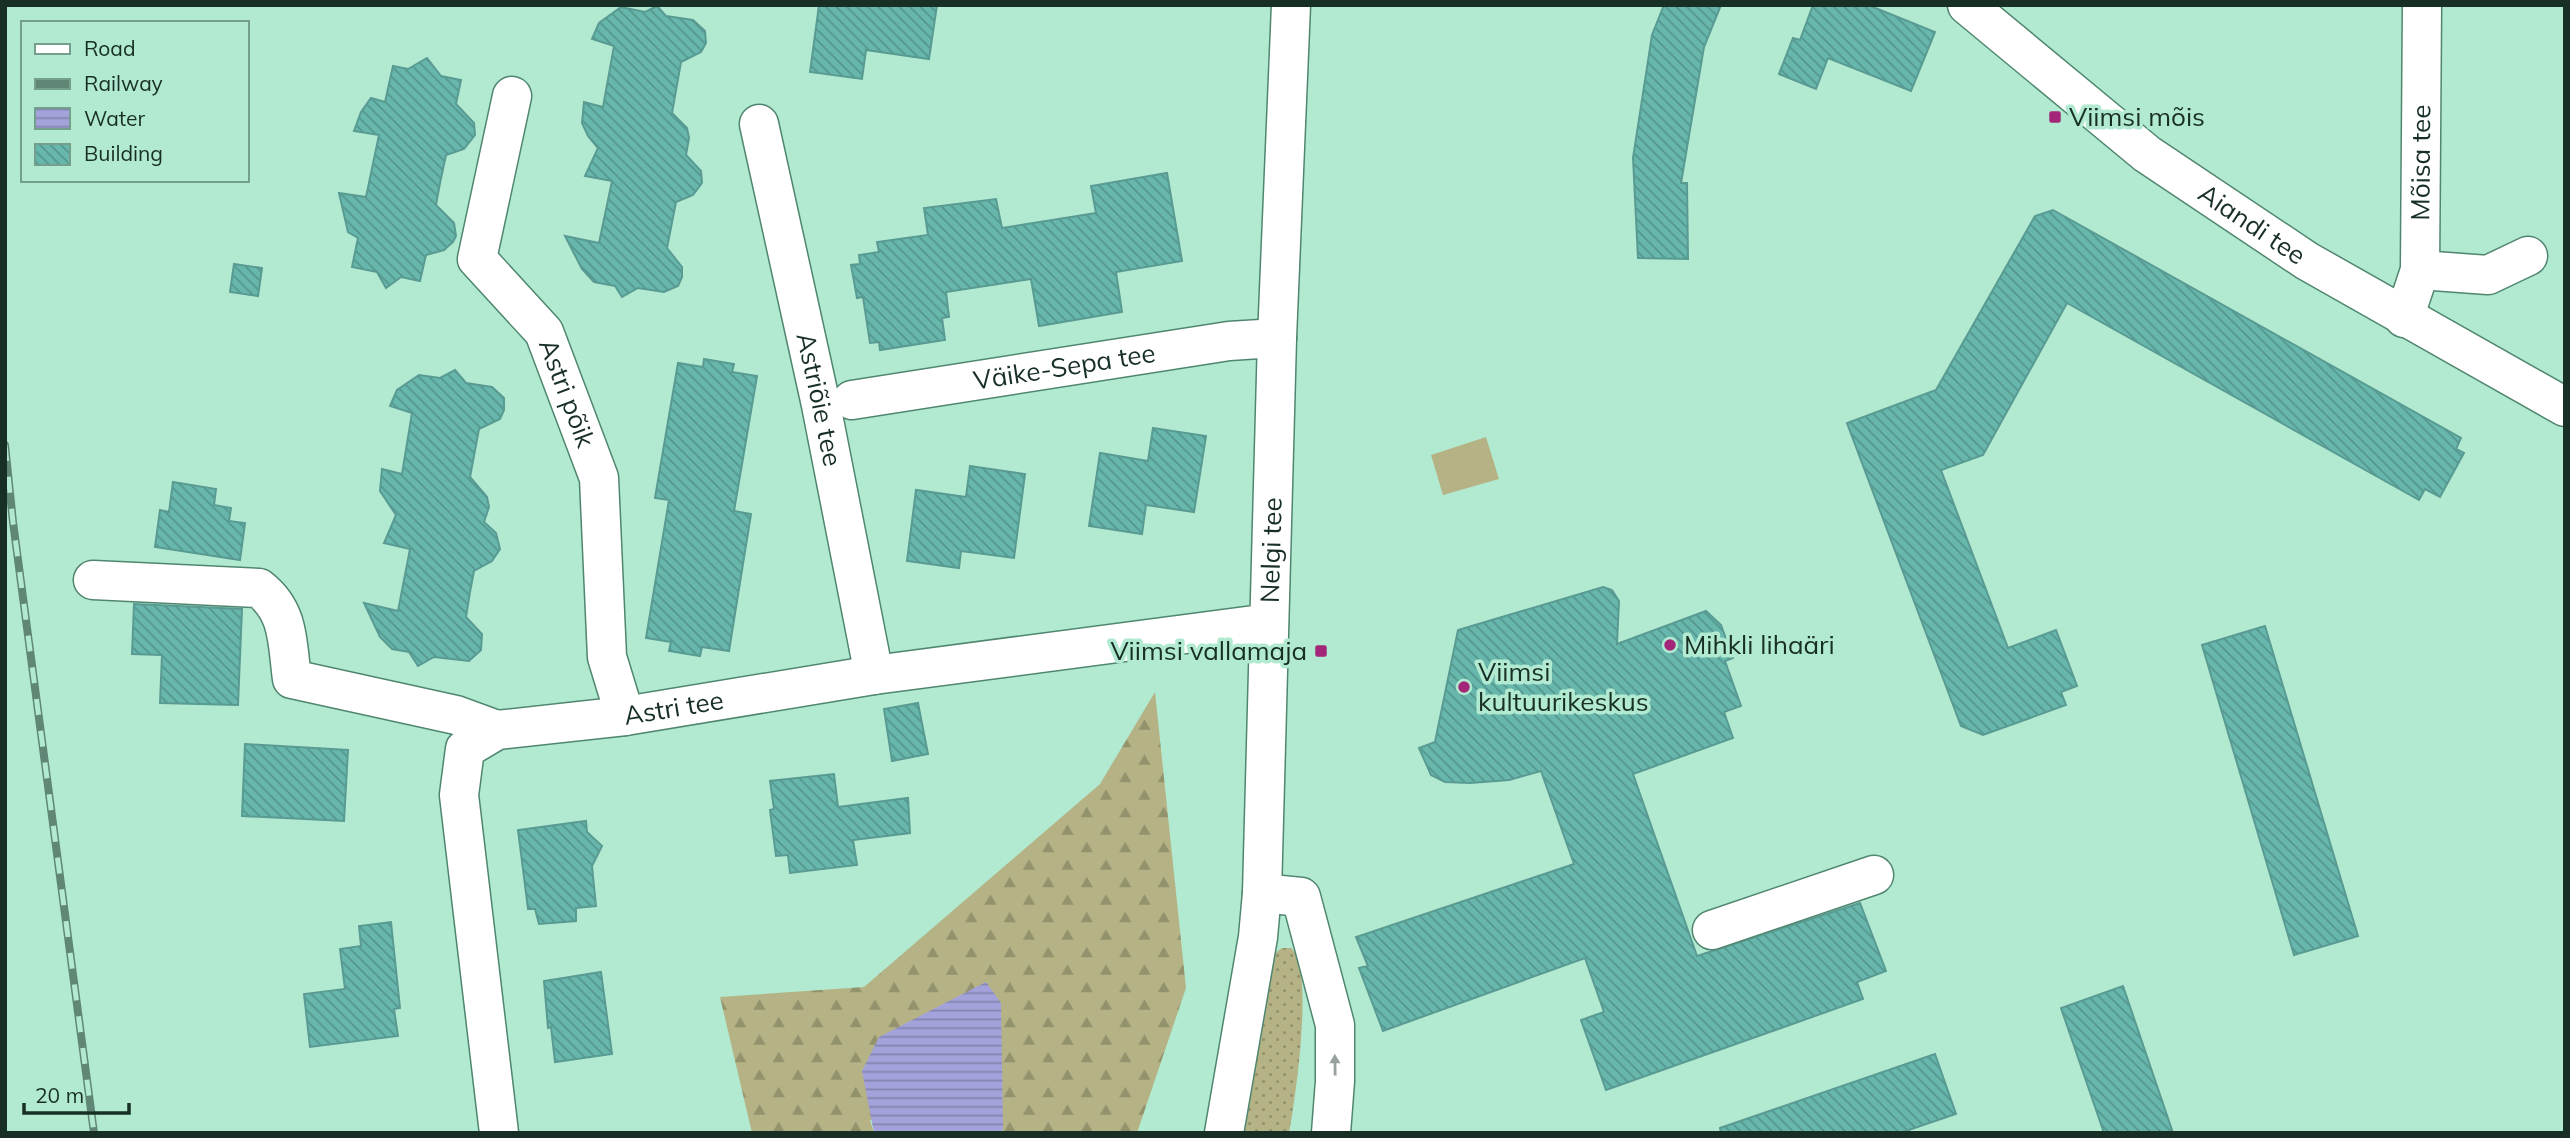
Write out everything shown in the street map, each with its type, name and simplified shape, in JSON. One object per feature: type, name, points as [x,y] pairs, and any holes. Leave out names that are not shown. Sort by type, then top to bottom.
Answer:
[{"type":"street","name":"Nelgi tee","points":[[1224,1133],[1258,937],[1262,893],[1278,338],[1291,5]]},
{"type":"street","name":"Aiandi tee","points":[[1967,5],[2147,154],[2307,261],[2565,407]]},
{"type":"street","name":"Mõisa tee","points":[[2404,318],[2420,270],[2423,5]]},
{"type":"street","name":"Astri põik","points":[[512,96],[477,259],[544,332],[600,478],[607,657],[625,716]]},
{"type":"street","name":"Astriõie tee","points":[[759,124],[821,405],[874,675]]},
{"type":"street","points":[[2420,270],[2488,275],[2528,256]]},
{"type":"street","name":"Väike-Sepa tee","points":[[852,400],[1229,341],[1278,338]]},
{"type":"street","points":[[93,580],[259,588],[274,600],[285,623],[292,679],[456,715],[496,730]]},
{"type":"street","name":"Astri tee","points":[[499,1133],[459,795],[465,749],[496,730],[625,716],[874,675],[1269,623]]},
{"type":"street","points":[[1712,930],[1874,875]]},
{"type":"street","points":[[1262,893],[1301,897],[1335,1025],[1331,1133]]},
{"type":"green space","points":[[1486,437],[1499,479],[1443,495],[1431,455]]},
{"type":"green space","points":[[1155,692],[1186,988],[1137,1133],[1000,1133],[1003,1129],[870,1120],[874,1133],[752,1133],[720,997],[864,987],[1100,784]]},
{"type":"green space","points":[[1282,948],[1291,948],[1298,960],[1302,981],[1301,1036],[1289,1133],[1242,1133],[1275,953]]},
{"type":"water","points":[[986,982],[1001,1003],[1003,1129],[1000,1133],[874,1133],[862,1071],[879,1037]]},
{"type":"building","points":[[819,5],[937,5],[929,59],[866,50],[862,79],[810,72]]},
{"type":"building","points":[[1664,5],[1721,5],[1704,47],[1681,183],[1687,183],[1688,259],[1638,258],[1633,158],[1652,35]]},
{"type":"building","points":[[1813,5],[1868,5],[1935,32],[1911,91],[1828,58],[1816,89],[1779,74],[1793,38],[1800,40]]},
{"type":"building","points":[[657,6],[666,16],[693,20],[705,31],[706,43],[701,52],[681,62],[672,113],[687,128],[689,138],[686,155],[701,171],[702,183],[693,195],[676,202],[667,248],[682,267],[678,286],[664,292],[638,288],[622,297],[615,286],[594,282],[582,269],[565,236],[599,243],[612,181],[585,176],[598,148],[582,123],[584,102],[603,107],[614,46],[592,39],[599,23],[621,7],[645,12]]},
{"type":"building","points":[[427,58],[441,76],[461,80],[456,104],[474,123],[475,135],[464,149],[446,155],[440,183],[436,205],[454,223],[456,236],[453,242],[444,250],[426,255],[420,281],[401,277],[386,288],[377,272],[352,267],[358,238],[348,232],[339,193],[366,197],[379,135],[354,131],[361,112],[371,98],[385,102],[393,66],[408,69]]},
{"type":"building","points":[[1167,173],[1182,261],[1116,272],[1122,312],[1039,326],[1031,279],[946,292],[949,317],[942,318],[945,340],[880,350],[879,342],[870,343],[863,297],[857,298],[851,265],[860,264],[859,255],[879,252],[877,242],[928,235],[924,208],[996,199],[1002,228],[1096,213],[1091,186]]},
{"type":"building","points":[[2053,210],[2461,438],[2456,449],[2464,453],[2440,497],[2425,489],[2419,500],[2067,303],[1983,455],[1941,470],[2008,648],[2056,630],[2077,686],[2061,692],[2066,705],[1983,735],[1961,726],[1847,423],[1936,390],[2035,216]]},
{"type":"building","points":[[234,264],[262,268],[258,296],[230,292]]},
{"type":"building","points":[[704,359],[734,364],[732,372],[757,376],[734,511],[751,514],[729,651],[702,647],[700,656],[669,651],[671,642],[646,638],[669,500],[655,498],[678,363],[703,367]]},
{"type":"building","points":[[455,370],[466,383],[492,387],[504,398],[504,410],[500,419],[479,429],[470,477],[487,497],[489,507],[484,522],[496,533],[500,549],[492,561],[474,571],[470,592],[466,617],[482,634],[481,650],[469,661],[434,657],[418,666],[409,652],[392,649],[380,637],[364,603],[398,611],[410,549],[384,543],[396,515],[380,491],[382,469],[402,474],[412,413],[390,406],[397,390],[419,375],[440,378]]},
{"type":"building","points":[[1153,428],[1206,436],[1194,512],[1146,505],[1142,534],[1089,526],[1100,453],[1148,461]]},
{"type":"building","points":[[970,466],[1025,474],[1014,558],[961,551],[959,568],[907,561],[916,490],[966,497]]},
{"type":"building","points":[[173,482],[216,489],[214,505],[231,508],[229,521],[245,523],[240,560],[155,547],[160,510],[169,512]]},
{"type":"building","points":[[1603,587],[1612,590],[1619,601],[1617,644],[1706,611],[1721,625],[1733,658],[1725,661],[1741,706],[1724,712],[1733,738],[1633,774],[1697,956],[1860,903],[1886,971],[1857,982],[1863,999],[1606,1090],[1581,1020],[1604,1012],[1585,958],[1383,1031],[1359,968],[1368,966],[1356,937],[1574,864],[1541,771],[1509,780],[1445,782],[1431,775],[1419,748],[1435,742],[1458,630]]},
{"type":"building","points":[[134,604],[242,609],[238,705],[160,703],[162,655],[132,654]]},
{"type":"building","points":[[2265,626],[2358,936],[2294,955],[2202,645]]},
{"type":"building","points":[[918,703],[928,754],[892,761],[884,709]]},
{"type":"building","points":[[245,744],[348,750],[344,821],[242,816]]},
{"type":"building","points":[[834,774],[838,807],[908,798],[910,833],[853,840],[857,865],[790,873],[788,855],[776,856],[770,810],[774,809],[770,781]]},
{"type":"building","points":[[586,821],[587,832],[602,846],[592,866],[596,906],[576,908],[576,921],[539,924],[535,909],[528,909],[518,830]]},
{"type":"building","points":[[391,922],[400,1008],[394,1009],[398,1036],[310,1047],[304,994],[345,989],[340,949],[361,946],[359,926]]},
{"type":"building","points":[[601,972],[612,1054],[555,1062],[551,1027],[548,1028],[544,981]]},
{"type":"building","points":[[2123,986],[2173,1133],[2104,1133],[2061,1008]]},
{"type":"building","points":[[1935,1054],[1956,1114],[1900,1133],[1721,1133],[1720,1128]]},
{"type":"railway","points":[[5,445],[94,1133]]},
{"type":"place","name":"Viimsi mõis","points":[[2055,117]]},
{"type":"place","name":"Mihkli lihaäri","points":[[1670,645]]},
{"type":"place","name":"Viimsi vallamaja","points":[[1321,651]]},
{"type":"place","name":"Viimsi kultuurikeskus","points":[[1464,687]]}]
